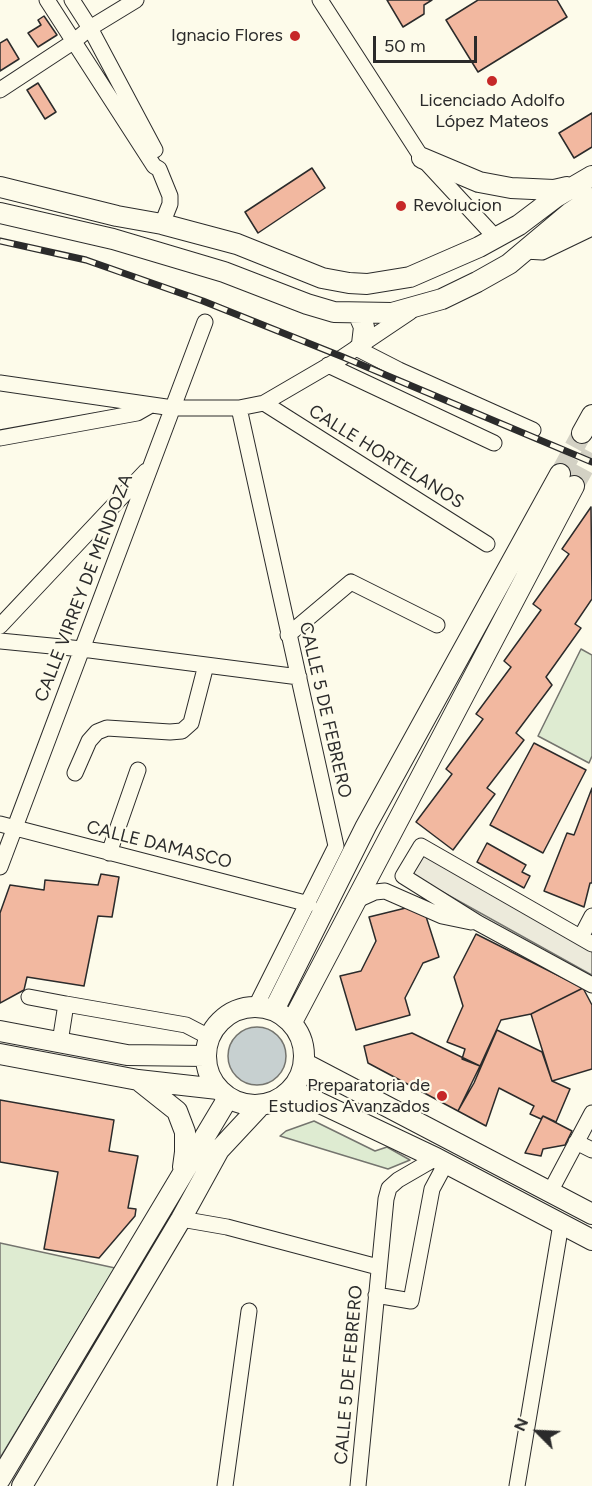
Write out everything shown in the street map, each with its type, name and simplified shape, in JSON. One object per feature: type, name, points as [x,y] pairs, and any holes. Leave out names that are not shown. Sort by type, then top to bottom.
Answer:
[{"type":"main road","points":[[422,158],[479,182],[512,188],[554,190],[584,181]]},
{"type":"main road","points":[[0,188],[117,216],[162,224],[237,244],[322,278],[349,284],[367,284],[410,277],[442,265],[519,225],[556,197],[584,181]]},
{"type":"main road","points":[[0,213],[113,238],[224,272],[334,312],[392,313],[442,299],[477,282],[508,264],[571,212],[592,198]]},
{"type":"main road","points":[[528,248],[563,234],[592,215]]},
{"type":"main road","points":[[477,282],[488,269],[496,238]]},
{"type":"main road","points":[[358,313],[364,327],[359,346]]},
{"type":"main road","points":[[582,434],[592,415]]},
{"type":"main road","points":[[265,1008],[366,826],[567,480],[356,901],[292,1022]]},
{"type":"main road","points":[[0,1054],[138,1080],[223,1093],[245,1104],[261,1105],[278,1100],[291,1090],[300,1076],[304,1063],[304,1044],[292,1022],[265,1008],[238,1008],[220,1020],[207,1046],[209,1075],[223,1093]]},
{"type":"main road","points":[[0,1031],[127,1055],[207,1046]]},
{"type":"main road","points":[[304,1063],[592,1214]]},
{"type":"main road","points":[[138,1080],[177,1111],[185,1132],[182,1173]]},
{"type":"main road","points":[[291,1090],[441,1161],[592,1240]]},
{"type":"main road","points":[[0,1479],[182,1173],[223,1093]]},
{"type":"main road","points":[[22,1486],[181,1219],[219,1150],[261,1105]]},
{"type":"street","points":[[47,0],[154,166],[159,169],[170,196],[170,204],[162,224]]},
{"type":"street","points":[[72,0],[90,28],[161,163],[159,169]]},
{"type":"street","points":[[0,90],[73,42],[90,28],[136,0]]},
{"type":"street","points":[[320,0],[422,158],[496,238]]},
{"type":"street","points":[[528,248],[542,252],[592,228]]},
{"type":"street","points":[[0,383],[173,408],[239,408],[264,403],[359,346],[416,307]]},
{"type":"street","name":"CALLE VIRREY DE MENDOZA","points":[[0,867],[7,826],[82,649],[205,322]]},
{"type":"street","points":[[359,346],[399,370],[532,430]]},
{"type":"street","points":[[328,365],[494,443]]},
{"type":"street","name":"CALLE HORTELANOS","points":[[264,403],[487,544]]},
{"type":"street","points":[[0,438],[137,413],[151,405]]},
{"type":"street","name":"CALLE 5 DE FEBRERO","points":[[239,408],[336,846],[265,1008]]},
{"type":"street","points":[[0,626],[151,465]]},
{"type":"street","points":[[288,635],[351,582],[437,625]]},
{"type":"street","points":[[0,641],[82,649],[298,677]]},
{"type":"street","points":[[75,773],[89,741],[96,732],[107,728],[171,732],[182,730],[191,723],[206,665]]},
{"type":"street","points":[[109,853],[138,770]]},
{"type":"street","name":"CALLE DAMASCO","points":[[7,826],[309,904]]},
{"type":"street","points":[[592,916],[586,941],[422,846],[403,876],[478,923],[592,985]]},
{"type":"street","points":[[356,901],[375,892],[385,891],[442,916],[478,923]]},
{"type":"street","points":[[29,997],[186,1024],[207,1046]]},
{"type":"street","points":[[60,1042],[66,1004]]},
{"type":"street","points":[[550,1192],[592,1113]]},
{"type":"street","points":[[576,1143],[592,1150]]},
{"type":"street","points":[[376,1295],[411,1300],[432,1189],[441,1161]]},
{"type":"street","name":"CALLE 5 DE FEBRERO","points":[[358,1486],[378,1267],[389,1188],[398,1180],[441,1161]]},
{"type":"street","name":"CALLE 5 DE FEBRERO","points":[[181,1219],[227,1227],[378,1267]]},
{"type":"street","points":[[517,1486],[561,1224]]},
{"type":"street","points":[[225,1486],[249,1311]]},
{"type":"green space","points":[[581,649],[592,655],[592,756],[589,763],[538,736]]},
{"type":"green space","points":[[314,1121],[375,1151],[387,1147],[410,1160],[388,1169],[280,1136],[286,1131]]},
{"type":"green space","points":[[0,1243],[115,1268],[0,1458]]},
{"type":"shaded area","points":[[425,853],[592,949],[592,975],[412,875]]},
{"type":"shaded area","points":[[251,1027],[263,1027],[278,1035],[286,1050],[286,1062],[278,1077],[263,1085],[251,1085],[236,1077],[228,1062],[228,1050],[236,1035]]},
{"type":"building","points":[[387,0],[432,0],[424,5],[424,14],[403,27]]},
{"type":"building","points":[[478,0],[557,0],[567,17],[478,72],[446,20]]},
{"type":"building","points":[[44,16],[57,35],[38,47],[28,33],[41,25],[38,20]]},
{"type":"building","points":[[7,39],[19,59],[0,71],[0,43]]},
{"type":"building","points":[[38,83],[56,112],[45,119],[27,90]]},
{"type":"building","points":[[592,113],[592,147],[574,158],[559,133]]},
{"type":"building","points":[[312,168],[325,188],[258,233],[245,212]]},
{"type":"building","points":[[591,507],[592,599],[575,624],[581,628],[546,677],[552,685],[516,733],[524,740],[487,788],[495,794],[453,850],[416,822],[452,774],[446,769],[483,719],[476,714],[511,667],[504,661],[541,610],[533,604],[569,554],[562,549]]},
{"type":"building","points":[[534,743],[586,770],[543,853],[490,825]]},
{"type":"building","points":[[592,788],[592,883],[590,883],[584,907],[544,891],[567,833],[574,835]]},
{"type":"building","points":[[487,843],[526,865],[522,872],[530,876],[524,888],[477,862]]},
{"type":"building","points":[[101,874],[119,877],[112,917],[98,916],[84,986],[27,977],[24,990],[0,1003],[0,913],[10,885],[44,890],[45,880],[98,885]]},
{"type":"building","points":[[422,904],[439,957],[423,963],[405,998],[410,1015],[356,1030],[340,976],[361,971],[376,941],[369,917]]},
{"type":"building","points":[[476,934],[583,988],[531,1014],[501,1020],[480,1066],[462,1059],[465,1049],[447,1042],[463,1006],[454,977]]},
{"type":"building","points":[[583,988],[592,1005],[592,1069],[552,1081],[531,1014]]},
{"type":"building","points":[[497,1030],[542,1052],[552,1081],[570,1089],[556,1122],[543,1116],[541,1119],[530,1114],[534,1106],[499,1088],[486,1126],[458,1111],[474,1083]]},
{"type":"building","points":[[412,1033],[480,1066],[458,1111],[368,1063],[364,1046]]},
{"type":"building","points":[[0,1100],[114,1120],[109,1151],[138,1156],[128,1208],[136,1209],[135,1216],[99,1258],[44,1249],[58,1172],[0,1162]]},
{"type":"building","points":[[543,1116],[572,1131],[565,1145],[543,1149],[541,1156],[525,1153]]},
{"type":"tunnel","points":[[560,474],[582,433]]},
{"type":"tunnel","points":[[574,486],[592,453]]},
{"type":"railway","points":[[0,241],[86,260],[203,301],[592,462]]},
{"type":"place","name":"Ignacio Flores","points":[[295,36]]},
{"type":"place","name":"Licenciado Adolfo López Mateos","points":[[492,81]]},
{"type":"place","name":"Revolucion","points":[[401,206]]},
{"type":"place","name":"Preparatoria de Estudios Avanzados","points":[[442,1096]]}]
